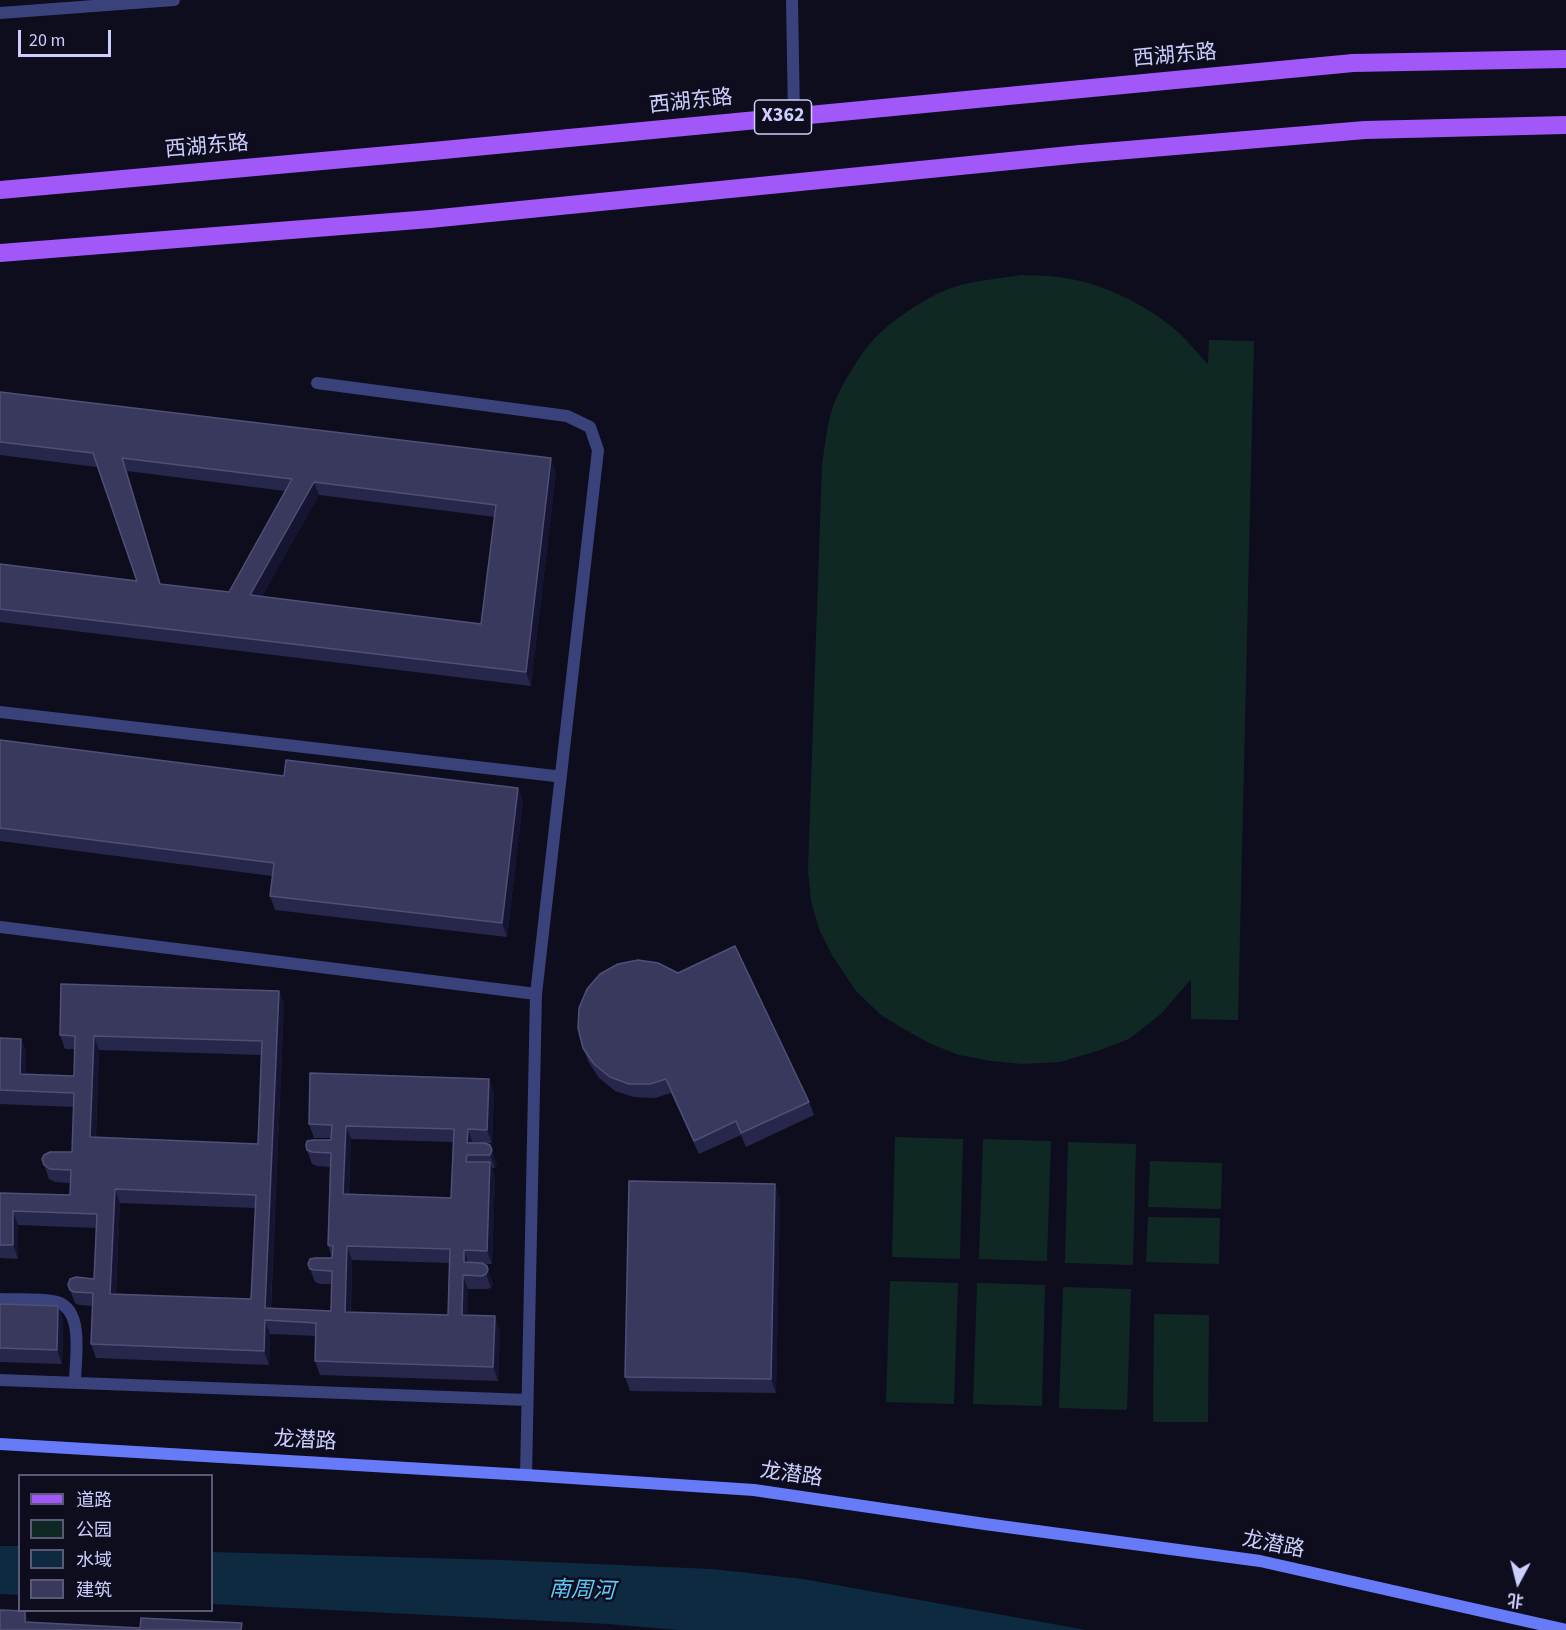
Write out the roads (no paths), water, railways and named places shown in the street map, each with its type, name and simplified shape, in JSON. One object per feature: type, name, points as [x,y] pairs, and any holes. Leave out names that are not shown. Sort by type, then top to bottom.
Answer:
[{"type":"main road","name":"西湖东路","points":[[0,190],[1353,63],[1566,59]]},
{"type":"main road","points":[[0,253],[442,218],[1080,154],[1365,130],[1566,125]]},
{"type":"street","name":"龙潜路","points":[[0,1444],[754,1490],[1260,1561],[1566,1630]]},
{"type":"lane","points":[[0,13],[174,0]]},
{"type":"lane","points":[[792,0],[794,116]]},
{"type":"lane","points":[[317,383],[567,416],[590,427],[598,450],[536,994],[526,1475]]},
{"type":"lane","points":[[0,712],[555,776]]},
{"type":"lane","points":[[0,927],[536,994]]},
{"type":"lane","points":[[0,1299],[55,1301],[70,1309],[76,1324],[75,1383]]},
{"type":"lane","points":[[0,1380],[528,1400]]},
{"type":"water","points":[[0,1546],[18,1546],[18,1595],[0,1594]]},
{"type":"water","name":"南周河","points":[[213,1552],[712,1569],[803,1579],[1086,1630],[679,1630],[608,1624],[213,1604]]}]
